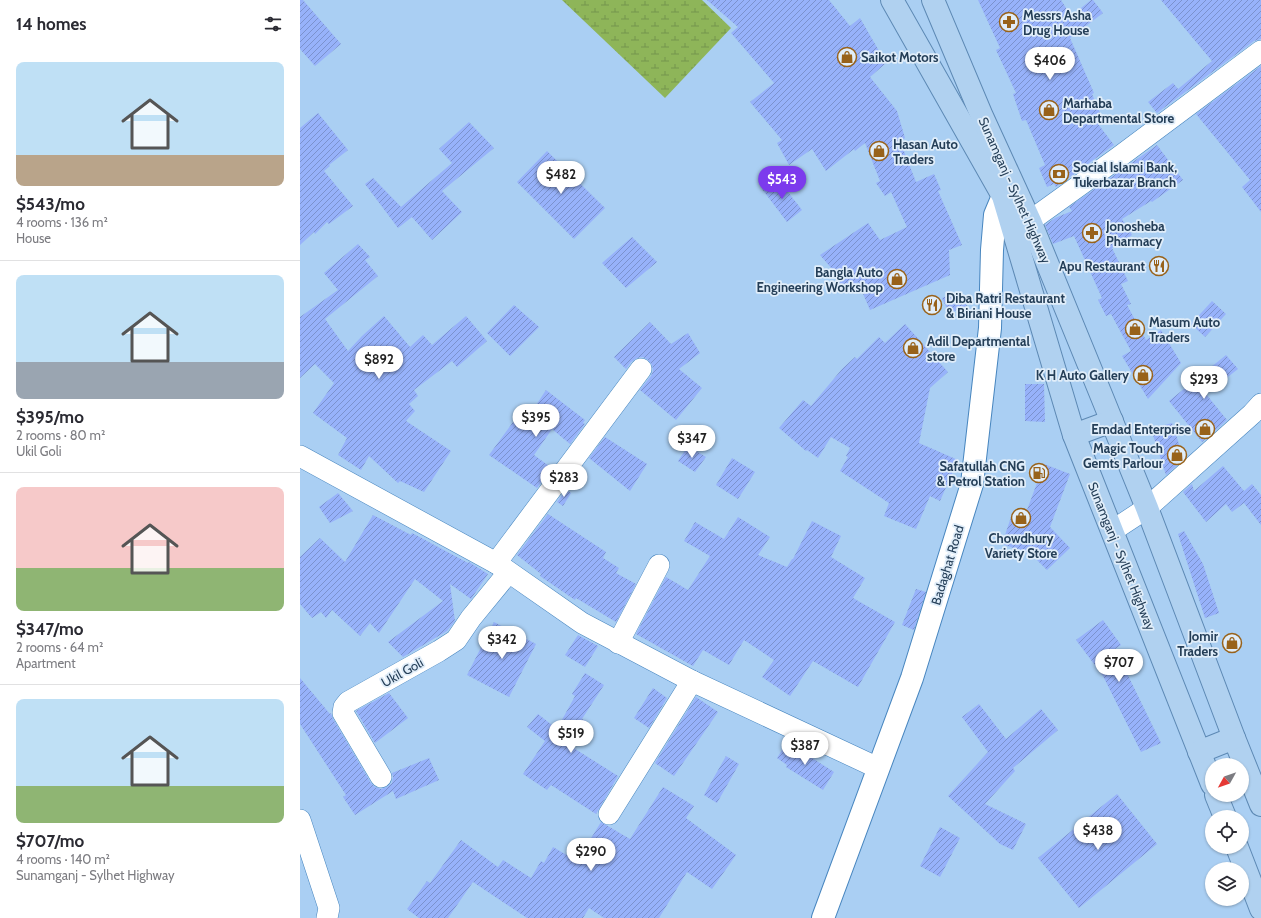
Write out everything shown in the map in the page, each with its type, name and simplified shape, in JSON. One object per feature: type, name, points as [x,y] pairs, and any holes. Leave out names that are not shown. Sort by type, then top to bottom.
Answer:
[{"type":"main road","name":"Sunamganj - Sylhet Highway","points":[[892,0],[1008,190],[1030,221],[1147,508],[1261,805]]},
{"type":"main road","name":"Sunamganj - Sylhet Highway","points":[[933,0],[981,114],[1008,190],[1074,435],[1205,767]]},
{"type":"main road","name":"Badaghat Road","points":[[823,918],[912,678],[972,484],[990,328],[992,250],[995,215],[1008,190]]},
{"type":"main road","points":[[1074,435],[1112,421]]},
{"type":"main road","points":[[1199,752],[1234,738]]},
{"type":"main road","points":[[1240,854],[1261,909]]},
{"type":"street","points":[[1030,221],[1119,157],[1261,51]]},
{"type":"street","name":"Ukil Goli","points":[[381,776],[343,713],[344,707],[348,702],[456,640],[502,568],[641,369]]},
{"type":"street","points":[[1112,531],[1147,508],[1252,414],[1261,404]]},
{"type":"street","points":[[300,456],[502,568],[582,623],[618,643],[692,681],[878,768]]},
{"type":"street","points":[[618,643],[659,565]]},
{"type":"street","points":[[609,814],[692,681]]},
{"type":"street","points":[[300,820],[330,908],[327,918]]},
{"type":"green space","points":[[562,0],[702,0],[731,28],[665,98]]},
{"type":"building","points":[[300,0],[303,0],[341,44],[315,66],[300,49]]},
{"type":"building","points":[[707,0],[829,0],[850,26],[860,18],[886,63],[870,77],[897,111],[905,138],[900,141],[916,182],[934,174],[941,190],[938,191],[962,245],[949,250],[950,275],[870,310],[858,282],[842,291],[835,278],[838,276],[820,255],[868,223],[880,240],[907,227],[891,192],[885,196],[876,183],[880,181],[865,143],[855,151],[854,149],[826,171],[812,149],[789,165],[777,143],[782,140],[750,102],[774,83],[731,33],[738,27]]},
{"type":"building","points":[[978,0],[1061,0],[1071,16],[1093,0],[1103,13],[1070,38],[1094,93],[1092,94],[1104,122],[1098,124],[1114,145],[1056,187],[1054,184],[1047,187],[1039,168],[1045,165],[1026,120],[1022,121],[1013,94],[1016,93],[996,50],[1000,48]]},
{"type":"building","points":[[1161,0],[1261,0],[1261,39],[1254,41],[1157,113],[1148,102],[1173,83],[1178,89],[1212,61]]},
{"type":"building","points":[[1261,66],[1261,212],[1242,187],[1250,180],[1196,114]]},
{"type":"building","points":[[318,113],[348,150],[329,165],[330,166],[324,171],[353,206],[329,224],[327,222],[315,234],[314,232],[300,245],[300,128]]},
{"type":"building","points":[[469,122],[494,148],[442,191],[462,212],[432,240],[412,217],[398,228],[365,184],[373,178],[401,207],[452,163],[439,149]]},
{"type":"building","points":[[1157,145],[1183,180],[1152,202],[1151,201],[1122,219],[1132,235],[1112,248],[1128,281],[1121,284],[1131,304],[1127,305],[1146,340],[1161,330],[1181,363],[1148,399],[1122,356],[1131,351],[1111,314],[1106,316],[1098,300],[1102,298],[1074,236],[1053,244],[1045,225],[1055,218],[1072,211],[1069,207]]},
{"type":"building","points":[[547,151],[605,208],[574,239],[517,182]]},
{"type":"building","points":[[777,178],[802,210],[787,222],[762,189]]},
{"type":"building","points":[[632,237],[657,262],[626,288],[602,263]]},
{"type":"building","points":[[358,244],[370,257],[365,260],[378,276],[325,319],[348,351],[384,316],[410,347],[423,335],[432,345],[466,316],[487,341],[457,367],[452,361],[414,390],[418,396],[409,404],[415,411],[406,421],[451,451],[424,492],[400,481],[398,483],[369,456],[361,470],[338,455],[347,438],[313,413],[334,383],[315,364],[300,378],[300,317],[338,290],[324,273]]},
{"type":"building","points":[[960,291],[967,306],[949,313],[942,298]]},
{"type":"building","points":[[1212,301],[1226,314],[1205,337],[1191,324]]},
{"type":"building","points":[[514,305],[539,327],[510,356],[487,333]]},
{"type":"building","points":[[650,322],[671,344],[688,333],[700,353],[679,369],[702,388],[676,420],[640,390],[653,371],[652,365],[648,360],[643,357],[637,358],[631,362],[626,369],[614,357]]},
{"type":"building","points":[[905,324],[948,372],[930,388],[919,443],[958,460],[940,501],[930,496],[916,529],[884,516],[889,503],[840,471],[848,457],[846,456],[850,448],[831,437],[818,458],[807,450],[806,451],[779,428],[803,400],[811,406],[842,369],[855,357],[857,359],[879,337],[885,343]]},
{"type":"building","points":[[1226,355],[1238,369],[1206,394],[1227,420],[1202,442],[1169,401]]},
{"type":"building","points":[[1025,384],[1044,384],[1045,422],[1025,421]]},
{"type":"building","points":[[546,390],[585,420],[583,423],[585,424],[570,444],[552,429],[534,455],[549,466],[543,476],[545,477],[537,488],[489,455],[513,422],[521,428]]},
{"type":"building","points":[[1172,423],[1184,459],[1166,475],[1151,429]]},
{"type":"building","points":[[605,437],[647,464],[630,491],[589,458]]},
{"type":"building","points":[[688,446],[706,457],[695,472],[678,461]]},
{"type":"building","points":[[732,458],[755,472],[738,499],[716,485]]},
{"type":"building","points":[[1044,464],[1070,474],[1050,527],[1070,548],[1047,570],[1031,554],[1002,544],[1012,514],[1024,518]]},
{"type":"building","points":[[1223,466],[1244,491],[1252,484],[1261,495],[1261,525],[1244,503],[1232,512],[1226,504],[1206,522],[1183,492],[1192,484],[1194,491]]},
{"type":"building","points":[[566,490],[571,493],[563,506],[557,502]]},
{"type":"building","points":[[338,493],[353,511],[330,523],[319,507]]},
{"type":"building","points":[[548,514],[606,552],[603,558],[619,568],[616,573],[636,584],[616,622],[576,598],[575,600],[540,576],[541,574],[517,555]]},
{"type":"building","points":[[373,515],[411,535],[412,533],[468,563],[469,562],[488,574],[471,599],[450,584],[455,621],[447,631],[403,657],[388,642],[443,601],[415,579],[379,633],[370,623],[360,636],[332,610],[326,618],[321,612],[312,618],[300,604],[300,557],[320,538],[345,562]]},
{"type":"building","points":[[738,517],[770,537],[758,555],[787,567],[793,559],[812,521],[841,536],[831,557],[865,578],[853,598],[895,622],[858,687],[813,661],[790,696],[762,677],[774,660],[744,640],[729,665],[703,650],[693,666],[636,634],[666,577],[688,590],[710,556],[684,541],[695,522],[724,539]]},
{"type":"building","points":[[1184,531],[1203,564],[1219,613],[1205,618],[1178,534]]},
{"type":"building","points":[[916,589],[926,592],[914,630],[902,625]]},
{"type":"building","points":[[1103,620],[1121,645],[1115,649],[1161,743],[1141,752],[1103,676],[1076,640]]},
{"type":"building","points":[[494,622],[536,644],[509,697],[467,675]]},
{"type":"building","points":[[578,635],[598,646],[585,667],[565,655]]},
{"type":"building","points":[[585,673],[604,685],[582,719],[586,721],[572,747],[618,776],[596,814],[551,785],[547,790],[523,774],[545,741],[527,727],[538,714],[557,729],[575,696],[572,694]]},
{"type":"building","points":[[300,678],[330,714],[331,713],[333,719],[371,783],[375,787],[381,789],[387,787],[392,783],[392,773],[429,758],[439,780],[396,799],[393,791],[355,815],[343,797],[346,795],[300,724]]},
{"type":"building","points":[[653,688],[667,698],[649,728],[634,718]]},
{"type":"building","points":[[389,693],[408,718],[375,743],[356,711]]},
{"type":"building","points":[[696,697],[718,712],[674,776],[655,763]]},
{"type":"building","points":[[979,704],[1006,739],[1041,709],[1058,730],[1013,768],[1015,771],[985,804],[1026,824],[1013,850],[1000,844],[948,796],[988,752],[962,717]]},
{"type":"building","points":[[787,742],[834,772],[823,790],[786,767],[787,765],[777,758]]},
{"type":"building","points":[[726,756],[739,764],[717,803],[704,795]]},
{"type":"building","points":[[663,787],[694,806],[686,818],[736,855],[712,889],[687,872],[659,918],[604,918],[589,908],[583,918],[527,918],[473,882],[448,918],[419,918],[407,909],[427,881],[430,883],[461,840],[498,867],[503,860],[531,878],[541,861],[544,863],[553,847],[577,861],[601,822],[630,839]]},
{"type":"building","points":[[1117,794],[1157,844],[1079,908],[1038,858]]},
{"type":"building","points":[[940,827],[960,838],[940,877],[920,866]]},
{"type":"place","name":"Messrs Asha Drug House","points":[[1009,22]]},
{"type":"place","name":"Saikot Motors","points":[[847,57]]},
{"type":"place","name":"Marhaba Departmental Store","points":[[1049,110]]},
{"type":"place","name":"Hasan Auto Traders","points":[[879,151]]},
{"type":"place","name":"Social Islami Bank, Tukerbazar Branch","points":[[1059,174]]},
{"type":"place","name":"Jonosheba Pharmacy","points":[[1092,233]]},
{"type":"place","name":"Apu Restaurant","points":[[1159,266]]},
{"type":"place","name":"Bangla Auto Engineering Workshop","points":[[897,279]]},
{"type":"place","name":"Diba Ratri Restaurant & Biriani House","points":[[932,305]]},
{"type":"place","name":"Masum Auto Traders","points":[[1135,329]]},
{"type":"place","name":"Adil Departmental store","points":[[913,348]]},
{"type":"place","name":"K H Auto Gallery","points":[[1143,375]]},
{"type":"place","name":"Emdad Enterprise","points":[[1205,429]]},
{"type":"place","name":"Magic Touch Gemts Parlour","points":[[1177,455]]},
{"type":"place","name":"Safatullah CNG & Petrol Station","points":[[1039,473]]},
{"type":"place","name":"Chowdhury Variety Store","points":[[1021,518]]},
{"type":"place","name":"Jomir Traders","points":[[1232,643]]}]
